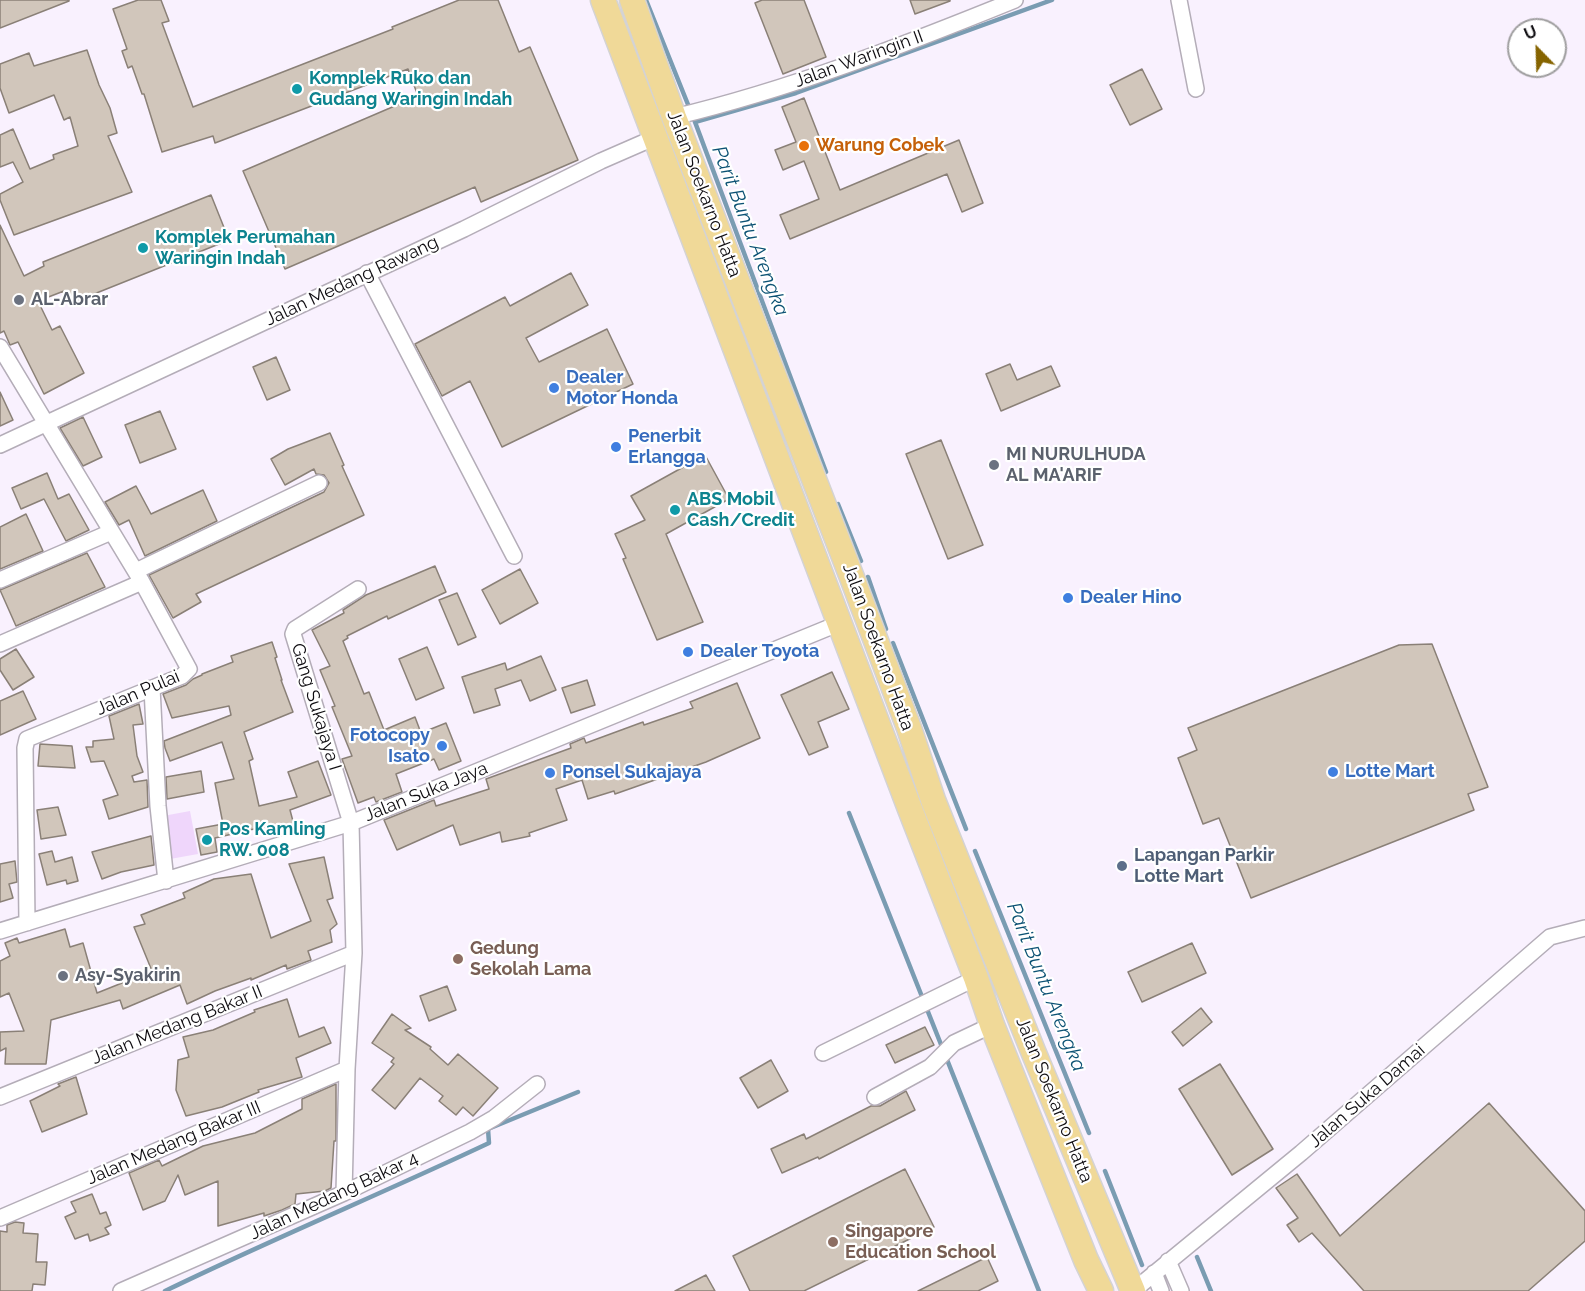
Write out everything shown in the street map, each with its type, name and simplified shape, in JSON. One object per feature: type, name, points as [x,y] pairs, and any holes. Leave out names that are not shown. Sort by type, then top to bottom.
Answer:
[{"type":"main road","name":"Jalan Soekarno Hatta","points":[[603,0],[992,1025],[1086,1260],[1101,1291]]},
{"type":"main road","name":"Jalan Soekarno Hatta","points":[[632,0],[909,728],[933,800],[1033,1051],[1133,1291]]},
{"type":"main road","points":[[910,809],[933,800]]},
{"type":"street","name":"Jalan Waringin II","points":[[677,116],[791,84],[1015,0]]},
{"type":"street","points":[[1179,0],[1196,89]]},
{"type":"street","name":"Jalan Medang Rawang","points":[[0,445],[656,137]]},
{"type":"street","points":[[367,273],[514,556]]},
{"type":"street","name":"Jalan Pulai","points":[[0,348],[139,577],[189,669],[182,676],[27,739],[25,743],[27,923]]},
{"type":"street","points":[[0,644],[139,577],[319,483]]},
{"type":"street","points":[[0,580],[111,532]]},
{"type":"street","name":"Gang Sukajaya I","points":[[351,823],[293,634],[295,629],[358,589]]},
{"type":"street","name":"Jalan Suka Jaya","points":[[0,931],[351,823],[840,623]]},
{"type":"street","points":[[152,688],[158,806],[166,881]]},
{"type":"street","points":[[344,1193],[347,1069],[354,953],[351,823]]},
{"type":"street","name":"Jalan Suka Damai","points":[[1133,1291],[1301,1153],[1550,937],[1585,928]]},
{"type":"street","name":"Jalan Medang Bakar II","points":[[0,1097],[354,953]]},
{"type":"street","points":[[823,1053],[976,978]]},
{"type":"street","points":[[875,1098],[930,1067],[954,1043],[992,1025]]},
{"type":"street","name":"Jalan Medang Bakar III","points":[[0,1218],[347,1069]]},
{"type":"street","name":"Jalan Medang Bakar 4","points":[[121,1291],[344,1193],[470,1132],[494,1118],[537,1084]]},
{"type":"street","points":[[1168,1261],[1181,1291]]},
{"type":"street","points":[[1154,1273],[1161,1291]]},
{"type":"shaded area","points":[[190,811],[198,854],[170,859],[163,816]]},
{"type":"building","points":[[0,0],[69,0],[69,1],[0,28]]},
{"type":"building","name":"Komplek Ruko dan Gudang Waringin Indah","points":[[138,0],[161,0],[169,21],[162,23],[193,107],[393,29],[392,27],[459,0],[498,0],[519,52],[530,47],[578,160],[481,202],[475,187],[285,269],[243,171],[418,96],[408,69],[215,143],[213,136],[162,152],[144,94],[142,94],[132,66],[128,68],[122,51],[127,49],[113,9]]},
{"type":"building","points":[[762,0],[804,0],[826,57],[783,74],[755,3]]},
{"type":"building","points":[[910,0],[950,0],[950,1],[915,14]]},
{"type":"building","points":[[87,50],[110,108],[117,133],[108,136],[132,192],[14,235],[0,200],[0,194],[23,182],[13,162],[0,167],[0,135],[13,129],[30,169],[54,159],[53,155],[78,146],[70,117],[64,120],[54,95],[9,113],[0,88],[0,64],[29,53],[34,66]]},
{"type":"building","points":[[1142,69],[1162,109],[1130,125],[1110,85]]},
{"type":"building","points":[[804,98],[840,190],[959,140],[983,203],[962,212],[947,174],[790,239],[780,215],[819,199],[804,161],[783,170],[775,150],[796,142],[782,107]]},
{"type":"building","points":[[211,195],[229,240],[69,304],[64,291],[38,301],[52,330],[60,326],[84,373],[44,394],[18,342],[10,345],[4,331],[0,333],[0,225],[24,276],[44,266],[43,262]]},
{"type":"building","points":[[571,273],[588,305],[526,338],[539,362],[607,329],[633,384],[502,447],[470,381],[442,396],[415,344],[505,297],[510,306]]},
{"type":"building","points":[[276,357],[290,390],[267,400],[253,367]]},
{"type":"building","points":[[1010,364],[1017,380],[1051,366],[1060,386],[1001,411],[986,374]]},
{"type":"building","points":[[0,392],[13,420],[0,426]]},
{"type":"building","points":[[160,411],[176,449],[140,463],[125,425]]},
{"type":"building","points":[[83,417],[102,457],[83,466],[60,428]]},
{"type":"building","points":[[330,433],[364,515],[196,594],[201,602],[173,618],[149,575],[324,492],[329,483],[324,475],[316,474],[314,469],[285,485],[271,459],[288,449]]},
{"type":"building","points":[[941,440],[983,545],[948,559],[906,454]]},
{"type":"building","points":[[705,455],[729,499],[666,534],[703,622],[657,640],[615,534],[645,520],[631,496]]},
{"type":"building","points":[[47,473],[58,499],[69,494],[89,530],[66,541],[44,499],[21,509],[12,488]]},
{"type":"building","points":[[136,486],[151,514],[203,490],[217,521],[145,556],[129,520],[119,525],[105,502]]},
{"type":"building","points":[[26,514],[43,551],[0,569],[0,527]]},
{"type":"building","points":[[87,553],[105,587],[16,626],[0,590]]},
{"type":"building","points":[[435,566],[446,592],[388,619],[387,616],[347,636],[348,638],[343,641],[364,694],[369,692],[384,730],[415,717],[421,733],[446,723],[461,761],[439,770],[434,759],[396,774],[402,792],[376,802],[374,797],[358,803],[342,759],[352,756],[320,670],[330,666],[312,630],[344,613],[343,610],[366,595]]},
{"type":"building","points":[[520,569],[538,603],[500,624],[482,590]]},
{"type":"building","points":[[457,593],[476,637],[458,645],[439,600]]},
{"type":"building","points":[[272,642],[281,680],[293,712],[244,732],[253,759],[249,761],[259,806],[297,797],[288,772],[318,761],[331,795],[290,810],[294,825],[268,831],[267,826],[215,838],[217,852],[201,855],[196,829],[223,824],[215,783],[234,779],[222,742],[170,761],[164,741],[231,715],[229,706],[172,718],[163,694],[186,685],[202,674],[233,662],[231,656]]},
{"type":"building","name":"Lotte Mart","points":[[1432,644],[1488,787],[1468,794],[1474,810],[1251,898],[1219,818],[1203,824],[1178,758],[1197,750],[1188,728],[1399,645]]},
{"type":"building","points":[[427,647],[444,688],[416,700],[399,659]]},
{"type":"building","points":[[16,649],[34,677],[13,690],[0,670],[0,659]]},
{"type":"building","points":[[541,656],[556,690],[530,701],[521,680],[495,689],[500,705],[474,713],[462,677],[505,663],[507,670]]},
{"type":"building","points":[[832,672],[849,709],[818,722],[828,747],[809,755],[781,695]]},
{"type":"building","points":[[587,680],[595,705],[571,713],[562,688]]},
{"type":"building","points":[[737,683],[760,738],[706,762],[615,794],[614,791],[588,799],[582,780],[556,789],[567,820],[529,833],[530,836],[502,842],[500,832],[460,845],[453,825],[397,850],[384,820],[434,800],[436,806],[489,789],[486,779],[571,748],[570,744],[584,738],[586,743],[643,722],[644,725],[693,708],[690,702]]},
{"type":"building","points":[[23,691],[36,719],[0,735],[0,701]]},
{"type":"building","points":[[139,704],[143,724],[133,725],[137,756],[143,772],[132,776],[134,782],[147,780],[148,807],[109,819],[103,800],[118,795],[104,761],[91,762],[86,747],[93,747],[93,741],[114,739],[109,716]]},
{"type":"building","points":[[40,744],[72,746],[75,768],[38,766]]},
{"type":"building","points":[[201,771],[204,792],[167,799],[166,777]]},
{"type":"building","points":[[58,807],[66,835],[41,839],[37,810]]},
{"type":"building","points":[[151,836],[154,865],[121,872],[102,879],[92,852]]},
{"type":"building","points":[[52,851],[55,862],[72,857],[78,881],[67,884],[66,880],[47,885],[39,854]]},
{"type":"building","points":[[324,857],[333,898],[327,900],[337,924],[330,930],[332,942],[308,951],[311,960],[287,969],[286,965],[251,980],[251,978],[215,991],[187,1004],[180,985],[123,1009],[120,1000],[51,1020],[46,1064],[5,1064],[6,1048],[0,1051],[0,1032],[24,1031],[9,993],[0,997],[0,961],[10,956],[5,943],[17,938],[19,943],[65,929],[70,947],[83,943],[97,993],[152,971],[134,927],[145,924],[141,915],[185,898],[183,893],[214,879],[251,874],[271,938],[311,921],[289,864]]},
{"type":"building","points":[[15,861],[17,882],[9,884],[13,898],[0,902],[0,864]]},
{"type":"building","points":[[1192,943],[1206,973],[1142,1002],[1128,972]]},
{"type":"building","points":[[447,986],[456,1010],[429,1021],[420,996]]},
{"type":"building","points":[[287,999],[299,1037],[324,1027],[331,1043],[296,1058],[302,1077],[258,1090],[259,1092],[222,1107],[186,1116],[176,1090],[178,1060],[189,1057],[183,1037],[213,1030],[255,1012],[254,1010]]},
{"type":"building","points":[[1201,1008],[1212,1022],[1183,1046],[1172,1032]]},
{"type":"building","points":[[392,1014],[411,1028],[405,1030],[431,1047],[430,1049],[448,1065],[458,1054],[498,1088],[473,1116],[463,1107],[456,1115],[439,1101],[443,1096],[420,1078],[395,1109],[372,1090],[394,1064],[391,1062],[394,1058],[372,1043]]},
{"type":"building","points":[[925,1027],[934,1045],[895,1063],[886,1045]]},
{"type":"building","points":[[771,1060],[788,1091],[758,1108],[740,1078]]},
{"type":"building","points":[[1220,1064],[1273,1149],[1232,1175],[1179,1089]]},
{"type":"building","points":[[76,1077],[87,1114],[42,1132],[30,1101],[60,1086],[58,1084]]},
{"type":"building","points":[[336,1084],[336,1141],[334,1141],[331,1188],[325,1191],[296,1194],[295,1204],[282,1210],[218,1226],[218,1181],[185,1195],[178,1175],[165,1201],[143,1210],[129,1173],[159,1160],[162,1166],[203,1146],[255,1133],[302,1109],[302,1099]]},
{"type":"building","points":[[906,1091],[915,1110],[819,1159],[818,1157],[782,1173],[771,1149],[804,1134],[806,1139],[871,1106],[880,1106]]},
{"type":"building","points":[[1489,1103],[1585,1211],[1585,1241],[1528,1291],[1364,1291],[1312,1233],[1299,1242],[1287,1225],[1298,1218],[1276,1188],[1297,1174],[1340,1236]]},
{"type":"building","name":"Singapore Education School","points":[[905,1169],[934,1227],[804,1291],[750,1291],[733,1256]]},
{"type":"building","points":[[92,1194],[100,1214],[106,1212],[111,1225],[105,1228],[109,1234],[90,1241],[88,1234],[75,1239],[65,1217],[76,1212],[71,1202]]},
{"type":"building","points":[[15,1222],[24,1223],[23,1233],[38,1234],[36,1262],[47,1262],[45,1285],[33,1284],[32,1291],[0,1291],[0,1231],[7,1232],[7,1225]]},
{"type":"building","points":[[987,1257],[998,1281],[978,1291],[918,1291]]},
{"type":"building","points":[[706,1275],[715,1291],[675,1291]]},
{"type":"waterway","name":"Parit Buntu Arengka","points":[[646,0],[695,122],[826,472]]},
{"type":"waterway","points":[[695,122],[796,93],[1052,0]]},
{"type":"waterway","name":"Parit Buntu Arengka","points":[[838,504],[861,561]]},
{"type":"waterway","name":"Parit Buntu Arengka","points":[[868,577],[886,629]]},
{"type":"waterway","name":"Parit Buntu Arengka","points":[[893,643],[966,829]]},
{"type":"waterway","points":[[849,813],[1039,1291]]},
{"type":"waterway","name":"Parit Buntu Arengka","points":[[975,851],[1089,1133]]},
{"type":"waterway","points":[[165,1291],[489,1143],[488,1129],[578,1092]]},
{"type":"waterway","name":"Parit Buntu Arengka","points":[[1105,1171],[1142,1265]]},
{"type":"waterway","points":[[1197,1257],[1211,1291]]},
{"type":"place","name":"Komplek Ruko dan Gudang Waringin Indah","points":[[297,89]]},
{"type":"place","name":"Warung Cobek","points":[[804,146]]},
{"type":"place","name":"Komplek Perumahan Waringin Indah","points":[[143,248]]},
{"type":"place","name":"AL-Abrar","points":[[19,300]]},
{"type":"place","name":"Dealer Motor Honda","points":[[554,388]]},
{"type":"place","name":"Penerbit Erlangga","points":[[616,447]]},
{"type":"place","name":"MI NURULHUDA AL MA'ARIF","points":[[994,465]]},
{"type":"place","name":"ABS Mobil Cash/Credit","points":[[675,510]]},
{"type":"place","name":"Dealer Hino","points":[[1068,598]]},
{"type":"place","name":"Dealer Toyota","points":[[688,652]]},
{"type":"place","name":"Fotocopy Isato","points":[[442,746]]},
{"type":"place","name":"Lotte Mart","points":[[1333,772]]},
{"type":"place","name":"Ponsel Sukajaya","points":[[550,773]]},
{"type":"place","name":"Pos Kamling RW. 008","points":[[207,840]]},
{"type":"place","name":"Lapangan Parkir Lotte Mart","points":[[1122,866]]},
{"type":"place","name":"Gedung Sekolah Lama","points":[[458,959]]},
{"type":"place","name":"Asy-Syakirin","points":[[63,976]]},
{"type":"place","name":"Singapore Education School","points":[[833,1242]]}]
